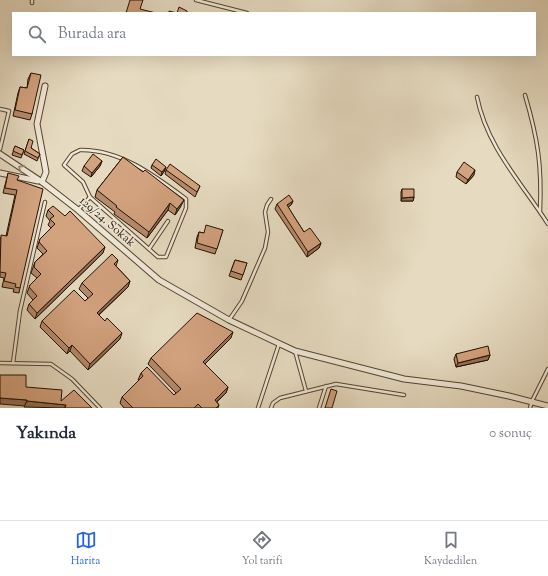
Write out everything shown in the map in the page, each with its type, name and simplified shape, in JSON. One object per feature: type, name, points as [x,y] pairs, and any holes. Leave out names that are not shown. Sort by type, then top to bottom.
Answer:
[{"type":"street","points":[[42,181],[46,172],[37,124],[45,86]]},
{"type":"street","name":"129/24. Sokak","points":[[0,154],[42,181],[78,210],[158,280],[229,320],[279,344],[295,351],[404,379],[461,386],[532,401],[548,406]]},
{"type":"street","name":"129/24. Sokak","points":[[0,173],[42,181]]},
{"type":"lane","points":[[196,0],[243,12]]},
{"type":"lane","points":[[525,95],[538,146],[541,176],[540,211]]},
{"type":"lane","points":[[477,97],[480,111],[491,141],[548,224]]},
{"type":"lane","points":[[0,109],[9,111],[0,149]]},
{"type":"lane","points":[[80,150],[117,156],[146,170],[186,198],[186,208],[166,257],[158,257],[90,197],[82,182],[64,165],[72,154],[80,150]]},
{"type":"lane","points":[[78,210],[90,197]]},
{"type":"lane","points":[[229,320],[242,301],[265,248],[268,232],[266,208],[271,199]]},
{"type":"lane","points":[[13,363],[20,311],[45,202]]},
{"type":"lane","points":[[149,249],[168,221]]},
{"type":"lane","points":[[258,408],[279,344]]},
{"type":"lane","points":[[295,351],[306,391]]},
{"type":"lane","points":[[0,363],[51,364],[72,379],[100,408]]},
{"type":"lane","points":[[530,408],[548,369]]},
{"type":"lane","points":[[271,408],[273,403],[280,398],[326,386],[341,384],[404,395]]},
{"type":"lane","points":[[319,408],[326,386]]},
{"type":"building","points":[[130,0],[143,0],[140,9],[152,12],[126,12]]},
{"type":"building","points":[[179,7],[187,12],[177,12]]},
{"type":"building","points":[[31,73],[41,75],[32,114],[15,110],[20,87],[27,88]]},
{"type":"building","points":[[29,139],[33,141],[31,148],[40,154],[38,158],[25,151]]},
{"type":"building","points":[[15,146],[24,150],[22,155],[13,151]]},
{"type":"building","points":[[93,154],[102,161],[92,173],[84,166]]},
{"type":"building","points":[[123,157],[143,172],[145,170],[184,200],[177,209],[170,203],[149,232],[116,207],[117,206],[97,190]]},
{"type":"building","points":[[156,159],[166,167],[162,172],[152,165]]},
{"type":"building","points":[[464,162],[475,170],[468,180],[457,172]]},
{"type":"building","points":[[170,164],[200,186],[197,192],[166,170]]},
{"type":"building","points":[[8,173],[19,176],[17,180],[43,189],[20,288],[15,287],[16,284],[4,281],[6,273],[0,272],[1,235],[7,236],[17,190],[5,188]]},
{"type":"building","points":[[402,189],[414,189],[414,197],[402,198]]},
{"type":"building","points":[[289,195],[293,201],[287,205],[304,232],[310,228],[321,243],[308,252],[277,204]]},
{"type":"building","points":[[53,206],[65,216],[70,211],[105,247],[37,313],[29,304],[37,296],[29,287],[41,274],[34,267],[35,262],[47,251],[39,242],[40,239],[55,224],[50,219],[54,216],[48,210]]},
{"type":"building","points":[[206,225],[223,230],[217,249],[197,243],[199,232],[204,233]]},
{"type":"building","points":[[112,254],[118,260],[114,264],[130,281],[97,313],[105,321],[107,318],[122,333],[90,364],[72,345],[69,348],[42,321],[74,290],[85,301],[93,294],[82,283]]},
{"type":"building","points":[[235,260],[247,263],[243,275],[231,271]]},
{"type":"building","points":[[197,313],[233,332],[203,362],[228,387],[215,400],[219,405],[216,408],[202,408],[198,404],[194,408],[133,408],[122,397],[143,376],[141,373],[147,367],[174,395],[181,389],[151,358]]},
{"type":"building","points":[[488,346],[490,355],[458,363],[456,354]]},
{"type":"building","points":[[0,375],[26,375],[26,387],[62,390],[61,401],[74,390],[92,408],[65,408],[66,405],[0,398]]},
{"type":"building","points":[[331,389],[337,391],[332,408],[325,408]]}]
